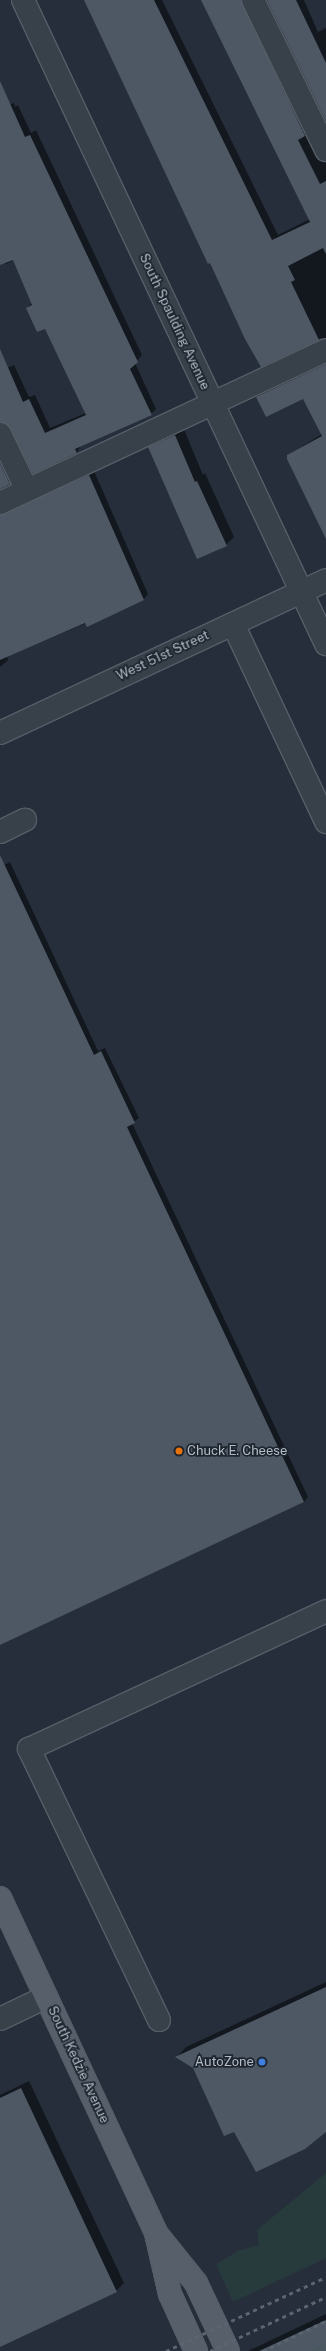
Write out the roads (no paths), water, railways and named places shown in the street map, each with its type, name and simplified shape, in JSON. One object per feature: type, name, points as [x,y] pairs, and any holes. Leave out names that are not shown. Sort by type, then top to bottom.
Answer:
[{"type":"main road","name":"South Kedzie Avenue","points":[[0,1898],[156,2233],[170,2294],[196,2351]]},
{"type":"main road","name":"South Kedzie Avenue","points":[[156,2233],[196,2283],[228,2351]]},
{"type":"street","name":"South Spaulding Avenue","points":[[23,0],[326,644]]},
{"type":"street","points":[[253,0],[326,150]]},
{"type":"street","points":[[0,503],[326,350]]},
{"type":"street","points":[[0,434],[27,490]]},
{"type":"street","name":"West 51st Street","points":[[0,733],[326,580]]},
{"type":"street","points":[[233,624],[326,822]]},
{"type":"street","points":[[0,832],[25,820]]},
{"type":"street","points":[[159,2020],[28,1749],[326,1611]]},
{"type":"street","points":[[0,2019],[46,1997]]},
{"type":"railway","points":[[166,2351],[326,2277]]},
{"type":"railway","points":[[210,2351],[326,2297]]},
{"type":"railway","points":[[263,2351],[326,2321]]},
{"type":"place","name":"Chuck E. Cheese","points":[[179,1451]]},
{"type":"place","name":"AutoZone","points":[[262,2062]]}]
